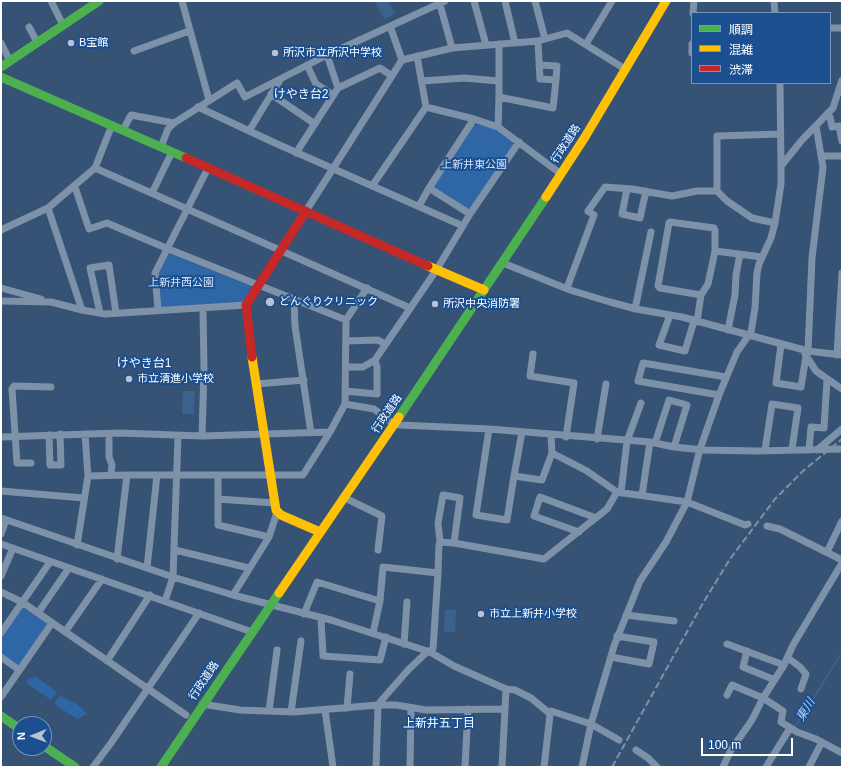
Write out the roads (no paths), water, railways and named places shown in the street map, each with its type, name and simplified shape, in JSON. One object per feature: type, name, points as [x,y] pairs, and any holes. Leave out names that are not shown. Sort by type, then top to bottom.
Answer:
[{"type":"main road","points":[[1,66],[99,1]]},
{"type":"main road","name":"行政道路","points":[[161,767],[202,704],[484,290],[504,263],[585,137],[666,1]]},
{"type":"main road","points":[[1,77],[484,290]]},
{"type":"main road","points":[[306,211],[246,305],[256,384],[276,507],[320,532]]},
{"type":"main road","points":[[1,716],[12,724]]},
{"type":"main road","points":[[52,751],[75,767]]},
{"type":"street","points":[[51,1],[63,25]]},
{"type":"street","points":[[182,1],[209,100]]},
{"type":"street","points":[[474,1],[486,45]]},
{"type":"street","points":[[504,1],[516,43]]},
{"type":"street","points":[[535,1],[542,40],[539,66],[540,79],[556,80]]},
{"type":"street","points":[[586,44],[612,1]]},
{"type":"street","points":[[693,12],[694,1]]},
{"type":"street","points":[[774,1],[775,12]]},
{"type":"street","points":[[161,147],[168,129],[174,123],[198,106],[237,84],[245,97],[327,55],[441,2],[452,48]]},
{"type":"street","points":[[390,26],[402,60]]},
{"type":"street","points":[[30,28],[38,42]]},
{"type":"street","points":[[831,28],[842,28]]},
{"type":"street","points":[[134,51],[189,31]]},
{"type":"street","points":[[306,211],[402,60],[452,48],[542,40],[567,33],[625,69]]},
{"type":"street","points":[[1,43],[10,61]]},
{"type":"street","points":[[498,127],[499,44]]},
{"type":"street","points":[[327,55],[338,88]]},
{"type":"street","points":[[372,186],[426,107],[417,56]]},
{"type":"street","points":[[307,65],[316,84],[333,95]]},
{"type":"street","points":[[499,98],[554,108],[557,66],[539,66]]},
{"type":"street","points":[[296,153],[338,88],[380,68],[392,76]]},
{"type":"street","points":[[422,81],[464,78],[499,82]]},
{"type":"street","points":[[249,131],[280,80]]},
{"type":"street","points":[[781,166],[833,108],[842,80]]},
{"type":"street","points":[[582,767],[591,724],[617,636],[640,581],[666,542],[687,502],[700,449],[719,395],[737,352],[751,332],[755,308],[757,273],[762,257],[771,238],[775,223],[780,184],[780,84]]},
{"type":"street","points":[[271,94],[315,124]]},
{"type":"street","points":[[198,106],[296,153],[463,226]]},
{"type":"street","points":[[426,107],[498,127],[561,174]]},
{"type":"street","points":[[124,130],[131,114],[174,123]]},
{"type":"street","points":[[827,114],[830,117],[832,127],[839,126],[842,142]]},
{"type":"street","points":[[418,206],[474,120]]},
{"type":"street","points":[[1,230],[48,208],[95,168],[112,125]]},
{"type":"street","points":[[781,345],[776,383],[801,387],[812,258],[820,205],[823,167],[816,126]]},
{"type":"street","points":[[717,192],[717,136],[780,134]]},
{"type":"street","points":[[346,367],[363,367],[375,360],[437,269],[470,214],[519,142]]},
{"type":"street","points":[[152,193],[172,152]]},
{"type":"street","points":[[822,156],[842,156]]},
{"type":"street","points":[[95,168],[186,210],[410,308]]},
{"type":"street","points":[[158,310],[155,273],[166,248],[208,168]]},
{"type":"street","points":[[74,187],[89,229],[107,223],[346,320]]},
{"type":"street","points":[[429,188],[470,214]]},
{"type":"street","points":[[567,288],[594,215],[588,211],[603,188],[646,191],[672,196],[697,191],[717,192],[727,201],[752,218],[775,223]]},
{"type":"street","points":[[627,189],[622,214],[640,218],[646,191]]},
{"type":"street","points":[[48,208],[82,310]]},
{"type":"street","points":[[670,315],[659,345],[684,351],[695,321],[701,295],[708,284],[715,251],[714,228],[669,223],[658,286],[660,288],[701,295]]},
{"type":"street","points":[[635,309],[651,232]]},
{"type":"street","points":[[715,251],[762,257]]},
{"type":"street","points":[[728,330],[735,295],[736,274],[740,254]]},
{"type":"street","points":[[504,263],[567,288],[635,309],[695,321],[805,352],[840,355],[842,272]]},
{"type":"street","points":[[100,313],[90,268],[108,265],[116,313]]},
{"type":"street","points":[[1,288],[82,310],[100,313],[246,305]]},
{"type":"street","points":[[88,476],[303,475],[330,432],[345,404],[346,320],[367,288]]},
{"type":"street","points":[[294,300],[295,326],[311,433]]},
{"type":"street","points":[[1,301],[51,302]]},
{"type":"street","points":[[202,436],[204,369],[203,308]]},
{"type":"street","points":[[346,340],[378,340],[385,344]]},
{"type":"street","points":[[805,352],[816,371],[842,389]]},
{"type":"street","points":[[533,354],[530,376],[574,383],[566,437]]},
{"type":"street","points":[[345,391],[377,394],[377,367],[375,360]]},
{"type":"street","points":[[719,395],[638,381],[643,363],[726,377]]},
{"type":"street","points":[[256,384],[304,380]]},
{"type":"street","points":[[813,450],[811,427],[824,428],[827,380]]},
{"type":"street","points":[[597,439],[606,384]]},
{"type":"street","points":[[31,463],[17,463],[12,389],[14,386],[51,387]]},
{"type":"street","points":[[642,495],[652,443],[669,400],[687,405],[674,447]]},
{"type":"street","points":[[440,542],[454,543],[544,559],[580,532],[607,509],[619,492],[627,441],[641,403]]},
{"type":"street","points":[[345,404],[374,409],[394,424],[522,432],[551,436],[652,443],[674,447],[700,449],[842,449]]},
{"type":"street","points":[[765,450],[772,404],[798,408],[792,450]]},
{"type":"street","points":[[813,450],[842,429]]},
{"type":"street","points":[[489,430],[476,515],[507,520],[522,432]]},
{"type":"street","points":[[1,437],[49,434],[202,436],[330,432]]},
{"type":"street","points":[[49,434],[50,465],[61,465],[60,434]]},
{"type":"street","points":[[76,545],[88,476],[85,434]]},
{"type":"street","points":[[165,601],[173,577],[178,475],[178,436]]},
{"type":"street","points":[[514,476],[542,480],[552,453],[551,436]]},
{"type":"street","points":[[109,439],[109,457],[112,465],[111,476]]},
{"type":"street","points":[[552,453],[587,471],[619,492],[687,502],[745,525],[748,524]]},
{"type":"street","points":[[147,568],[157,475]]},
{"type":"street","points":[[218,475],[218,525],[269,537]]},
{"type":"street","points":[[117,559],[127,476]]},
{"type":"street","points":[[1,491],[84,498]]},
{"type":"street","points":[[376,767],[378,705],[382,698],[409,669],[426,653],[433,649],[440,542],[438,523],[443,495],[460,498],[454,543]]},
{"type":"street","points":[[343,497],[382,516],[378,550]]},
{"type":"street","points":[[580,532],[534,516],[540,497],[596,518]]},
{"type":"street","points":[[218,499],[276,507],[269,537],[233,595]]},
{"type":"street","points":[[1,534],[3,519],[173,577],[373,633],[430,652],[454,666],[506,689],[515,690],[531,698],[548,712],[550,715],[544,767]]},
{"type":"street","points":[[827,552],[842,521]]},
{"type":"street","points":[[767,526],[780,529],[842,560]]},
{"type":"street","points":[[1,544],[252,632]]},
{"type":"street","points":[[1,576],[13,548]]},
{"type":"street","points":[[175,550],[249,568]]},
{"type":"street","points":[[1,633],[50,562]]},
{"type":"street","points":[[723,767],[731,750],[752,720],[763,698],[788,658],[793,645],[842,563]]},
{"type":"street","points":[[373,633],[380,601],[383,567],[438,572]]},
{"type":"street","points":[[38,613],[69,568]]},
{"type":"street","points":[[65,632],[102,579]]},
{"type":"street","points":[[304,614],[317,582],[380,601]]},
{"type":"street","points":[[1,592],[22,602],[186,715]]},
{"type":"street","points":[[107,661],[150,595]]},
{"type":"street","points":[[404,644],[407,602]]},
{"type":"street","points":[[93,767],[199,613]]},
{"type":"street","points":[[626,615],[674,621]]},
{"type":"street","points":[[321,618],[323,656],[380,660],[386,637]]},
{"type":"street","points":[[1,697],[52,623]]},
{"type":"street","points":[[611,657],[649,664],[654,642],[617,636]]},
{"type":"street","points":[[291,712],[301,641]]},
{"type":"street","points":[[727,644],[784,665]]},
{"type":"street","points":[[269,711],[277,650]]},
{"type":"street","points":[[747,651],[743,667],[775,680]]},
{"type":"street","points":[[1,657],[19,670]]},
{"type":"street","points":[[788,658],[800,667],[806,674],[801,688]]},
{"type":"street","points":[[346,708],[350,674]]},
{"type":"street","points":[[727,696],[732,685],[763,698],[784,711],[781,722],[794,730],[822,742],[842,753]]},
{"type":"street","points":[[502,767],[506,689]]},
{"type":"street","points":[[202,704],[224,708],[291,712],[378,705],[426,710],[505,709]]},
{"type":"street","points":[[410,708],[410,767]]},
{"type":"street","points":[[465,767],[468,709]]},
{"type":"street","points":[[325,710],[333,767]]},
{"type":"street","points":[[548,712],[551,711],[591,724],[619,740]]},
{"type":"street","points":[[766,767],[794,730]]},
{"type":"street","points":[[809,767],[822,742]]},
{"type":"street","points":[[636,750],[648,758],[657,767]]},
{"type":"waterway","name":"東川","points":[[784,744],[842,653]]},
{"type":"railway","points":[[612,767],[703,603],[730,559],[775,499],[803,471],[842,439]]},
{"type":"place","name":"B宝館","points":[[71,43]]},
{"type":"place","name":"所沢市立所沢中学校","points":[[275,53]]},
{"type":"place","name":"どんぐりクリニック","points":[[270,302]]},
{"type":"place","name":"所沢中央消防署","points":[[435,304]]},
{"type":"place","name":"市立清進小学校","points":[[129,379]]},
{"type":"place","name":"市立上新井小学校","points":[[481,614]]},
{"type":"district","name":"けやき台2","points":[[301,95]]},
{"type":"district","name":"けやき台1","points":[[144,364]]},
{"type":"district","name":"上新井五丁目","points":[[439,724]]},
{"type":"park label","name":"上新井東公園","points":[[474,165]]},
{"type":"park label","name":"上新井西公園","points":[[181,283]]}]
